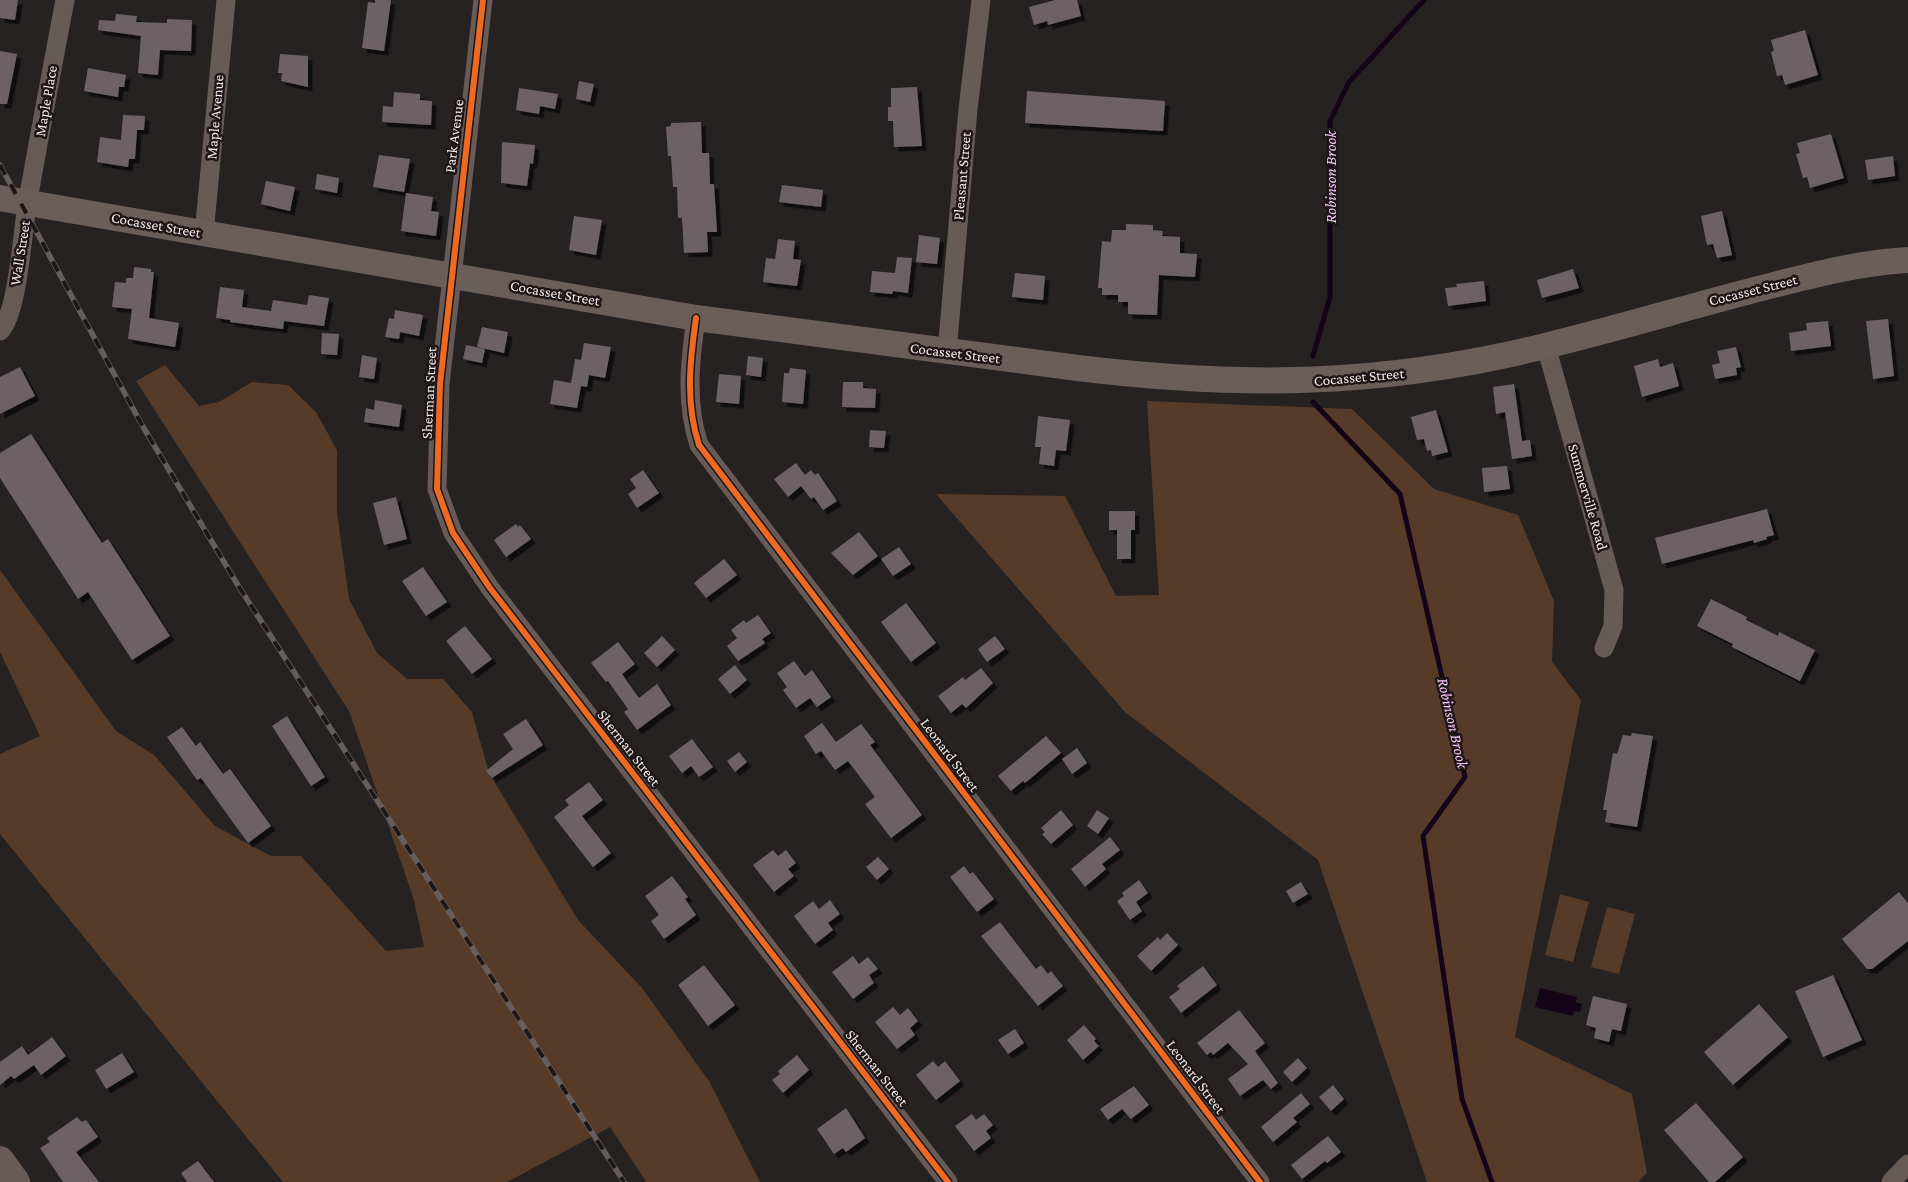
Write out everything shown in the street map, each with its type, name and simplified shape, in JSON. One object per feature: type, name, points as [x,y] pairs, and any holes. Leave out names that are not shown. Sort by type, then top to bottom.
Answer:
[{"type":"main road","name":"Cocasset Street","points":[[0,198],[696,318],[947,352],[1147,376],[1220,381],[1299,382],[1427,370],[1546,346],[1840,268],[1908,260]]},
{"type":"main road","points":[[0,1160],[16,1182]]},
{"type":"street","name":"Maple Place","points":[[28,203],[65,0]]},
{"type":"street","name":"Maple Avenue","points":[[204,234],[226,0]]},
{"type":"street","name":"Park Avenue","points":[[450,276],[483,0]]},
{"type":"street","name":"Pleasant Street","points":[[947,352],[968,109],[981,0]]},
{"type":"street","name":"Wall Street","points":[[0,331],[5,326],[14,297],[28,203]]},
{"type":"street","name":"Sherman Street","points":[[450,276],[440,384],[438,489],[453,533],[490,588],[948,1182]]},
{"type":"street","name":"Leonard Street","points":[[696,318],[689,370],[690,401],[694,429],[705,452],[1260,1182]]},
{"type":"street","name":"Summerville Road","points":[[1546,346],[1614,590],[1613,626],[1604,648]]},
{"type":"street","points":[[1891,1182],[1908,1164]]},
{"type":"shaded area","points":[[165,365],[199,406],[219,402],[252,382],[288,385],[316,412],[337,450],[337,513],[349,599],[377,653],[407,679],[443,679],[472,712],[489,773],[578,920],[642,988],[709,1081],[760,1182],[646,1182],[610,1127],[507,1182],[283,1182],[0,834],[0,754],[40,736],[0,652],[0,570],[116,731],[154,755],[215,826],[271,856],[301,856],[386,951],[424,947],[414,900],[349,711],[136,381]]},
{"type":"shaded area","points":[[1147,401],[1352,409],[1434,489],[1518,515],[1554,601],[1552,662],[1581,700],[1515,1037],[1632,1094],[1647,1173],[1638,1182],[1427,1182],[1318,860],[1125,712],[936,494],[1065,496],[1116,596],[1159,595]]},
{"type":"shaded area","points":[[1560,894],[1589,902],[1573,962],[1545,955]]},
{"type":"shaded area","points":[[1607,907],[1635,914],[1619,974],[1591,967]]},
{"type":"shaded area","points":[[1540,988],[1577,997],[1576,1002],[1582,1004],[1580,1012],[1574,1011],[1573,1016],[1535,1007]]},
{"type":"building","points":[[0,0],[18,0],[15,20],[0,18]]},
{"type":"building","points":[[375,0],[391,0],[384,51],[362,48],[368,2],[375,3]]},
{"type":"building","points":[[1055,0],[1077,0],[1081,16],[1048,25],[1047,21],[1034,25],[1029,7]]},
{"type":"building","points":[[116,14],[137,16],[136,22],[167,23],[167,19],[192,20],[191,51],[160,50],[158,75],[138,73],[141,36],[98,30],[99,20],[115,21]]},
{"type":"building","points":[[1805,30],[1818,75],[1785,85],[1782,75],[1777,76],[1771,52],[1774,51],[1771,40]]},
{"type":"building","points":[[0,51],[17,54],[7,104],[0,104]]},
{"type":"building","points":[[280,54],[308,56],[308,87],[281,81],[282,73],[278,73]]},
{"type":"building","points":[[88,68],[126,75],[124,87],[119,87],[118,97],[84,91]]},
{"type":"building","points":[[579,81],[594,84],[590,102],[576,99]]},
{"type":"building","points":[[917,87],[922,146],[894,147],[893,121],[888,121],[888,107],[891,107],[891,88]]},
{"type":"building","points":[[519,88],[558,94],[555,109],[540,106],[539,114],[516,110]]},
{"type":"building","points":[[1027,91],[1165,101],[1163,131],[1025,123]]},
{"type":"building","points":[[394,92],[420,94],[420,100],[432,101],[431,125],[382,122],[383,106],[393,107]]},
{"type":"building","points":[[123,115],[145,116],[144,130],[137,130],[135,159],[129,159],[128,167],[97,162],[100,137],[121,140]]},
{"type":"building","points":[[701,122],[702,153],[709,153],[710,184],[714,184],[717,232],[707,232],[708,252],[684,253],[682,218],[678,218],[677,187],[673,187],[671,156],[668,156],[666,127],[671,126],[671,123]]},
{"type":"building","points":[[1831,134],[1844,178],[1810,188],[1807,177],[1803,178],[1796,154],[1800,153],[1797,143]]},
{"type":"building","points":[[502,142],[535,145],[533,164],[530,163],[527,186],[501,183]]},
{"type":"building","points":[[379,155],[410,159],[404,192],[373,187]]},
{"type":"building","points":[[1893,156],[1895,176],[1868,180],[1865,160]]},
{"type":"building","points":[[317,174],[339,178],[337,193],[315,189]]},
{"type":"building","points":[[266,181],[295,187],[290,211],[261,204]]},
{"type":"building","points":[[782,185],[823,190],[821,207],[779,202]]},
{"type":"building","points":[[406,193],[433,197],[431,211],[439,212],[436,236],[401,231]]},
{"type":"building","points":[[1722,211],[1732,255],[1717,258],[1713,244],[1707,245],[1701,216]]},
{"type":"building","points":[[574,216],[602,220],[596,255],[569,250]]},
{"type":"building","points":[[1126,224],[1153,225],[1153,230],[1163,231],[1162,236],[1180,237],[1180,253],[1197,254],[1195,277],[1159,275],[1157,315],[1128,314],[1128,302],[1118,302],[1118,295],[1102,295],[1102,288],[1098,288],[1102,241],[1111,242],[1112,230],[1126,230]]},
{"type":"building","points":[[919,235],[940,238],[937,264],[916,262]]},
{"type":"building","points":[[778,239],[795,241],[793,259],[801,260],[797,286],[763,282],[766,258],[775,259]]},
{"type":"building","points":[[897,257],[912,258],[908,293],[893,291],[892,294],[870,292],[872,271],[895,273]]},
{"type":"building","points":[[134,267],[151,269],[151,272],[154,272],[149,318],[179,323],[175,347],[128,339],[132,309],[112,307],[115,282],[126,283],[126,278],[133,278]]},
{"type":"building","points":[[1573,269],[1579,288],[1542,298],[1537,280]]},
{"type":"building","points":[[1015,273],[1045,276],[1043,300],[1012,297]]},
{"type":"building","points":[[1484,281],[1486,301],[1448,306],[1445,288],[1457,287],[1456,284]]},
{"type":"building","points":[[220,287],[244,290],[242,307],[271,311],[273,300],[307,305],[309,295],[329,298],[324,326],[284,321],[283,329],[230,322],[230,320],[216,318]]},
{"type":"building","points":[[395,310],[423,315],[419,336],[400,332],[399,339],[385,337],[389,318],[394,319]]},
{"type":"building","points":[[1888,319],[1894,376],[1873,379],[1866,321]]},
{"type":"building","points":[[1828,321],[1831,346],[1791,351],[1789,333],[1807,330],[1806,323]]},
{"type":"building","points":[[482,327],[508,332],[504,353],[477,347]]},
{"type":"building","points":[[322,333],[339,334],[337,355],[321,354]]},
{"type":"building","points":[[584,343],[611,347],[605,378],[589,375],[587,387],[581,386],[577,408],[550,404],[554,380],[571,383],[575,359],[581,360]]},
{"type":"building","points":[[466,345],[485,349],[482,363],[463,359]]},
{"type":"building","points":[[1736,347],[1741,367],[1736,368],[1737,375],[1715,379],[1712,365],[1720,363],[1717,351]]},
{"type":"building","points":[[362,355],[377,358],[374,379],[359,377]]},
{"type":"building","points":[[748,356],[763,358],[761,377],[746,375]]},
{"type":"building","points":[[1658,359],[1660,367],[1673,363],[1679,386],[1642,397],[1634,366]]},
{"type":"building","points":[[20,367],[35,396],[0,414],[0,377]]},
{"type":"building","points":[[790,368],[806,370],[803,404],[782,402],[784,373],[789,373]]},
{"type":"building","points":[[719,374],[741,376],[739,404],[716,402]]},
{"type":"building","points":[[843,382],[863,382],[863,388],[876,389],[875,408],[842,407]]},
{"type":"building","points":[[1514,384],[1522,441],[1530,440],[1532,456],[1512,459],[1505,412],[1496,414],[1493,387]]},
{"type":"building","points":[[375,400],[402,405],[399,427],[364,422],[366,408],[374,410]]},
{"type":"building","points":[[1436,410],[1448,452],[1432,456],[1431,450],[1427,451],[1424,439],[1417,440],[1411,417]]},
{"type":"building","points":[[1038,416],[1070,420],[1066,451],[1056,450],[1054,466],[1039,464],[1041,447],[1035,447]]},
{"type":"building","points":[[870,430],[886,431],[884,448],[869,447]]},
{"type":"building","points":[[31,434],[102,543],[108,539],[170,636],[132,660],[88,592],[78,599],[0,478],[0,453]]},
{"type":"building","points":[[796,463],[805,475],[811,470],[815,475],[818,473],[837,501],[823,510],[814,497],[811,499],[801,486],[788,497],[774,479]]},
{"type":"building","points":[[1507,466],[1510,489],[1484,492],[1482,468]]},
{"type":"building","points":[[643,470],[659,493],[637,508],[628,494],[636,488],[630,479]]},
{"type":"building","points":[[396,497],[407,539],[384,545],[373,503]]},
{"type":"building","points":[[1767,509],[1774,535],[1766,537],[1767,539],[1754,543],[1753,540],[1662,564],[1655,538]]},
{"type":"building","points":[[1109,511],[1135,511],[1135,530],[1131,530],[1131,559],[1117,559],[1117,530],[1109,530]]},
{"type":"building","points":[[516,524],[518,527],[520,525],[531,539],[506,557],[494,540]]},
{"type":"building","points":[[859,532],[878,556],[853,575],[831,553]]},
{"type":"building","points":[[899,547],[911,564],[893,576],[881,559]]},
{"type":"building","points":[[724,559],[737,575],[706,598],[694,583]]},
{"type":"building","points":[[423,567],[447,602],[426,616],[402,581]]},
{"type":"building","points":[[1711,599],[1747,617],[1746,620],[1778,636],[1779,632],[1815,650],[1800,681],[1732,647],[1733,644],[1697,626]]},
{"type":"building","points":[[906,603],[936,643],[911,662],[881,622]]},
{"type":"building","points":[[758,615],[771,633],[762,639],[765,643],[738,661],[727,646],[737,638],[731,630],[744,620],[746,623]]},
{"type":"building","points":[[465,626],[492,659],[472,674],[446,641]]},
{"type":"building","points":[[662,636],[675,650],[657,667],[644,653]]},
{"type":"building","points":[[995,636],[1005,649],[987,662],[978,649]]},
{"type":"building","points":[[618,642],[635,664],[622,674],[639,698],[657,684],[671,705],[637,730],[624,712],[628,709],[608,681],[606,682],[591,663]]},
{"type":"building","points":[[794,661],[805,676],[812,670],[831,697],[817,707],[810,698],[796,708],[783,690],[787,687],[777,673]]},
{"type":"building","points":[[735,665],[747,680],[730,694],[718,679]]},
{"type":"building","points":[[981,668],[993,683],[966,708],[962,704],[951,713],[938,696],[963,677],[965,680]]},
{"type":"building","points":[[287,716],[325,777],[311,786],[272,726]]},
{"type":"building","points":[[526,719],[543,745],[492,778],[486,771],[513,749],[503,734]]},
{"type":"building","points":[[822,723],[836,742],[861,724],[875,742],[870,745],[922,815],[891,838],[865,804],[875,797],[848,761],[835,770],[821,751],[816,754],[804,736]]},
{"type":"building","points":[[182,727],[196,746],[200,742],[223,774],[230,769],[271,826],[248,843],[201,778],[197,780],[167,737]]},
{"type":"building","points":[[1632,733],[1653,736],[1637,827],[1605,822],[1607,810],[1603,810],[1613,753],[1617,754],[1623,735],[1631,736]]},
{"type":"building","points":[[1046,736],[1061,753],[1025,783],[1023,781],[1011,791],[998,776]]},
{"type":"building","points":[[692,739],[713,767],[699,777],[691,766],[682,773],[669,756]]},
{"type":"building","points":[[1077,748],[1087,763],[1072,774],[1062,759]]},
{"type":"building","points":[[739,752],[747,762],[735,772],[727,761]]},
{"type":"building","points":[[589,782],[603,800],[582,816],[611,853],[593,867],[554,817],[569,805],[565,800]]},
{"type":"building","points":[[1061,810],[1073,825],[1051,844],[1042,834],[1045,832],[1041,828]]},
{"type":"building","points":[[1097,810],[1109,818],[1098,834],[1087,826]]},
{"type":"building","points":[[1110,837],[1120,850],[1102,864],[1106,869],[1085,887],[1071,869]]},
{"type":"building","points":[[773,850],[778,856],[786,850],[796,863],[788,869],[794,876],[774,892],[753,865]]},
{"type":"building","points":[[878,857],[889,869],[877,880],[866,867]]},
{"type":"building","points":[[964,866],[970,874],[973,872],[994,899],[977,912],[950,877]]},
{"type":"building","points":[[672,876],[688,897],[685,899],[696,915],[664,939],[651,921],[659,915],[645,896]]},
{"type":"building","points":[[1139,880],[1148,893],[1136,902],[1142,911],[1130,920],[1117,901],[1124,896],[1122,893]]},
{"type":"building","points":[[1301,882],[1308,894],[1293,903],[1286,891]]},
{"type":"building","points":[[1899,892],[1908,903],[1908,941],[1872,969],[1867,969],[1842,939]]},
{"type":"building","points":[[830,900],[840,914],[828,923],[833,930],[815,944],[794,916],[813,901],[819,909]]},
{"type":"building","points":[[1000,922],[1036,969],[1041,965],[1048,974],[1051,971],[1063,986],[1038,1006],[981,936]]},
{"type":"building","points":[[1167,933],[1178,945],[1151,971],[1137,956],[1158,937],[1160,940]]},
{"type":"building","points":[[853,956],[859,964],[868,957],[878,969],[869,975],[874,983],[853,999],[832,972]]},
{"type":"building","points":[[704,965],[735,1005],[708,1026],[678,985]]},
{"type":"building","points":[[1203,966],[1217,985],[1181,1013],[1169,997],[1180,989],[1177,986]]},
{"type":"building","points":[[1833,975],[1862,1040],[1823,1057],[1795,991]]},
{"type":"building","points":[[1593,996],[1627,1004],[1621,1031],[1612,1029],[1609,1042],[1594,1038],[1596,1028],[1586,1025]]},
{"type":"building","points":[[1759,1004],[1788,1037],[1733,1085],[1704,1052]]},
{"type":"building","points":[[893,1007],[900,1015],[908,1008],[918,1021],[910,1028],[915,1035],[897,1049],[875,1022]]},
{"type":"building","points":[[1239,1010],[1265,1043],[1255,1051],[1278,1083],[1271,1089],[1263,1080],[1240,1096],[1228,1079],[1248,1064],[1228,1043],[1213,1055],[1211,1052],[1207,1055],[1197,1043]]},
{"type":"building","points":[[1084,1025],[1096,1039],[1094,1041],[1099,1046],[1083,1060],[1067,1040]]},
{"type":"building","points":[[1015,1029],[1024,1043],[1008,1054],[998,1040]]},
{"type":"building","points":[[52,1037],[66,1056],[41,1075],[34,1065],[14,1079],[11,1076],[0,1085],[0,1062],[22,1046],[28,1055]]},
{"type":"building","points":[[122,1053],[134,1072],[106,1089],[95,1070]]},
{"type":"building","points":[[797,1055],[809,1070],[783,1093],[772,1080],[780,1074],[778,1071]]},
{"type":"building","points":[[1298,1058],[1307,1068],[1292,1082],[1283,1072]]},
{"type":"building","points":[[933,1061],[938,1067],[945,1061],[960,1081],[936,1100],[916,1075]]},
{"type":"building","points":[[1333,1085],[1344,1099],[1331,1111],[1319,1097]]},
{"type":"building","points":[[1134,1086],[1149,1105],[1131,1119],[1122,1109],[1108,1120],[1100,1109]]},
{"type":"building","points":[[1301,1093],[1310,1104],[1293,1118],[1297,1122],[1273,1142],[1261,1127]]},
{"type":"building","points":[[1696,1103],[1743,1157],[1715,1182],[1709,1182],[1664,1130]]},
{"type":"building","points":[[846,1108],[865,1138],[846,1152],[843,1148],[834,1154],[817,1129]]},
{"type":"building","points":[[972,1114],[976,1120],[984,1114],[993,1125],[986,1131],[991,1138],[974,1151],[955,1126]]},
{"type":"building","points":[[77,1117],[82,1122],[86,1120],[98,1137],[76,1152],[99,1182],[63,1182],[40,1148],[50,1142],[47,1138]]},
{"type":"building","points":[[1328,1136],[1341,1152],[1327,1163],[1325,1161],[1302,1179],[1291,1165]]},
{"type":"building","points":[[198,1161],[214,1182],[187,1182],[181,1173]]},
{"type":"waterway","name":"Robinson Brook","points":[[1313,356],[1330,297],[1330,121],[1349,82],[1424,0]]},
{"type":"waterway","name":"Robinson Brook","points":[[1313,402],[1400,494],[1465,777],[1423,836],[1462,1099],[1492,1182]]},
{"type":"railway","points":[[0,165],[142,425],[239,587],[624,1182]]},
{"type":"cycle path","points":[[483,0],[440,384],[437,489],[453,533],[490,588],[948,1182]]},
{"type":"cycle path","points":[[696,318],[692,350],[690,397],[699,445],[1260,1182]]}]
